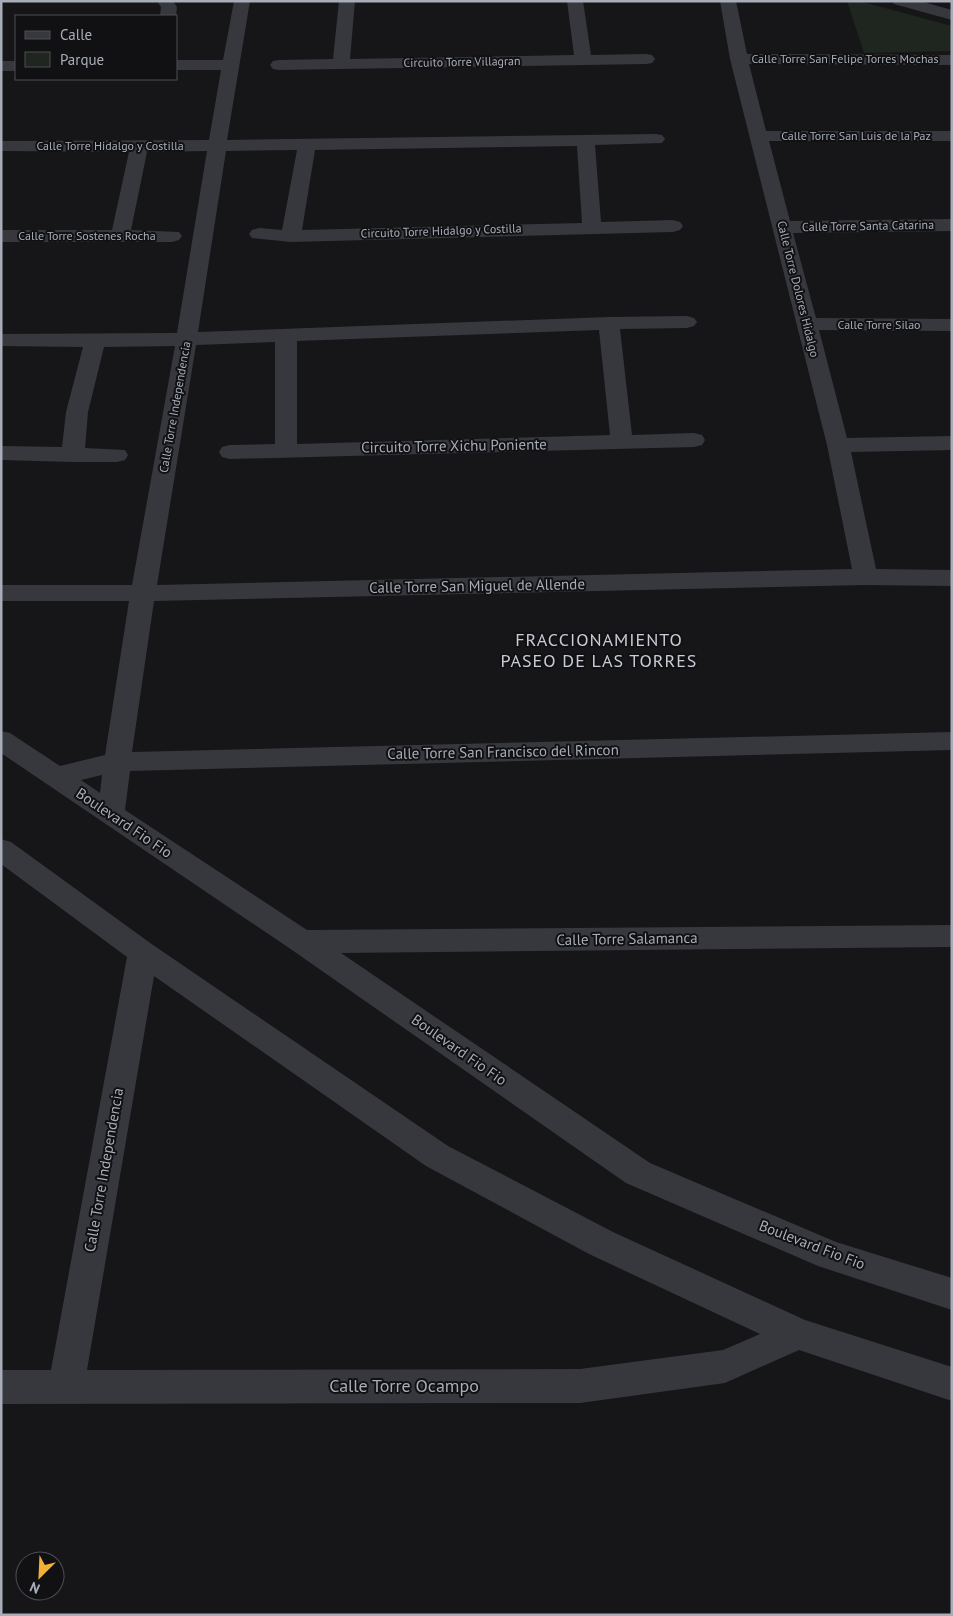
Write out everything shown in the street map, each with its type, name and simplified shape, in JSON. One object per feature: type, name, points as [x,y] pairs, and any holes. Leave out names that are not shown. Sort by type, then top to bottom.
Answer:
[{"type":"street","name":"Calle Torre Independencia","points":[[111,814],[117,762],[143,593],[242,1]]},
{"type":"street","points":[[341,64],[347,1]]},
{"type":"street","points":[[575,1],[583,60]]},
{"type":"street","name":"Calle Torre Dolores Hidalgo","points":[[728,1],[739,59],[784,227],[806,324],[838,445],[866,577]]},
{"type":"street","points":[[900,1],[952,15]]},
{"type":"street","name":"Circuito Torre Villagran","points":[[279,65],[646,59]]},
{"type":"street","name":"Calle Torre San Felipe Torres Mochas","points":[[739,59],[952,60]]},
{"type":"street","points":[[178,65],[230,65]]},
{"type":"street","points":[[1,66],[15,66]]},
{"type":"street","name":"Calle Torre San Luis de la Paz","points":[[760,136],[952,136]]},
{"type":"street","points":[[218,146],[307,143],[656,139]]},
{"type":"street","points":[[586,141],[592,227]]},
{"type":"street","points":[[291,236],[307,143]]},
{"type":"street","name":"Calle Torre Hidalgo y Costilla","points":[[1,146],[218,146]]},
{"type":"street","points":[[120,236],[138,147]]},
{"type":"street","name":"Calle Torre Santa Catarina","points":[[784,227],[952,225]]},
{"type":"street","name":"Circuito Torre Hidalgo y Costilla","points":[[259,234],[291,236],[673,226]]},
{"type":"street","name":"Calle Torre Sostenes Rocha","points":[[1,236],[172,236]]},
{"type":"street","points":[[1,340],[95,341],[609,323],[687,322]]},
{"type":"street","points":[[609,323],[622,442]]},
{"type":"street","name":"Calle Torre Silao","points":[[806,324],[952,325]]},
{"type":"street","points":[[286,335],[286,450]]},
{"type":"street","points":[[73,455],[77,412],[95,341]]},
{"type":"street","name":"Circuito Torre Xichu Poniente","points":[[230,452],[694,440]]},
{"type":"street","points":[[838,445],[952,443]]},
{"type":"street","points":[[1,454],[117,455]]},
{"type":"street","name":"Calle Torre San Miguel de Allende","points":[[1,593],[143,593],[866,577],[952,578]]},
{"type":"street","name":"Boulevard Fio Fio","points":[[1,740],[302,942],[638,1173],[830,1255],[952,1294]]},
{"type":"street","name":"Calle Torre San Francisco del Rincon","points":[[56,776],[117,762],[952,741]]},
{"type":"street","points":[[1,849],[143,953],[437,1156],[601,1243],[798,1334],[952,1384]]},
{"type":"street","name":"Calle Torre Salamanca","points":[[302,942],[952,936]]},
{"type":"street","name":"Calle Torre Independencia","points":[[66,1387],[143,953]]},
{"type":"street","name":"Calle Torre Ocampo","points":[[1,1387],[580,1386],[725,1366],[798,1334]]},
{"type":"green space","points":[[847,1],[859,1],[952,26],[952,51],[864,53]]},
{"type":"district","name":"FRACCIONAMIENTO PASEO DE LAS TORRES","points":[[599,650]]}]
